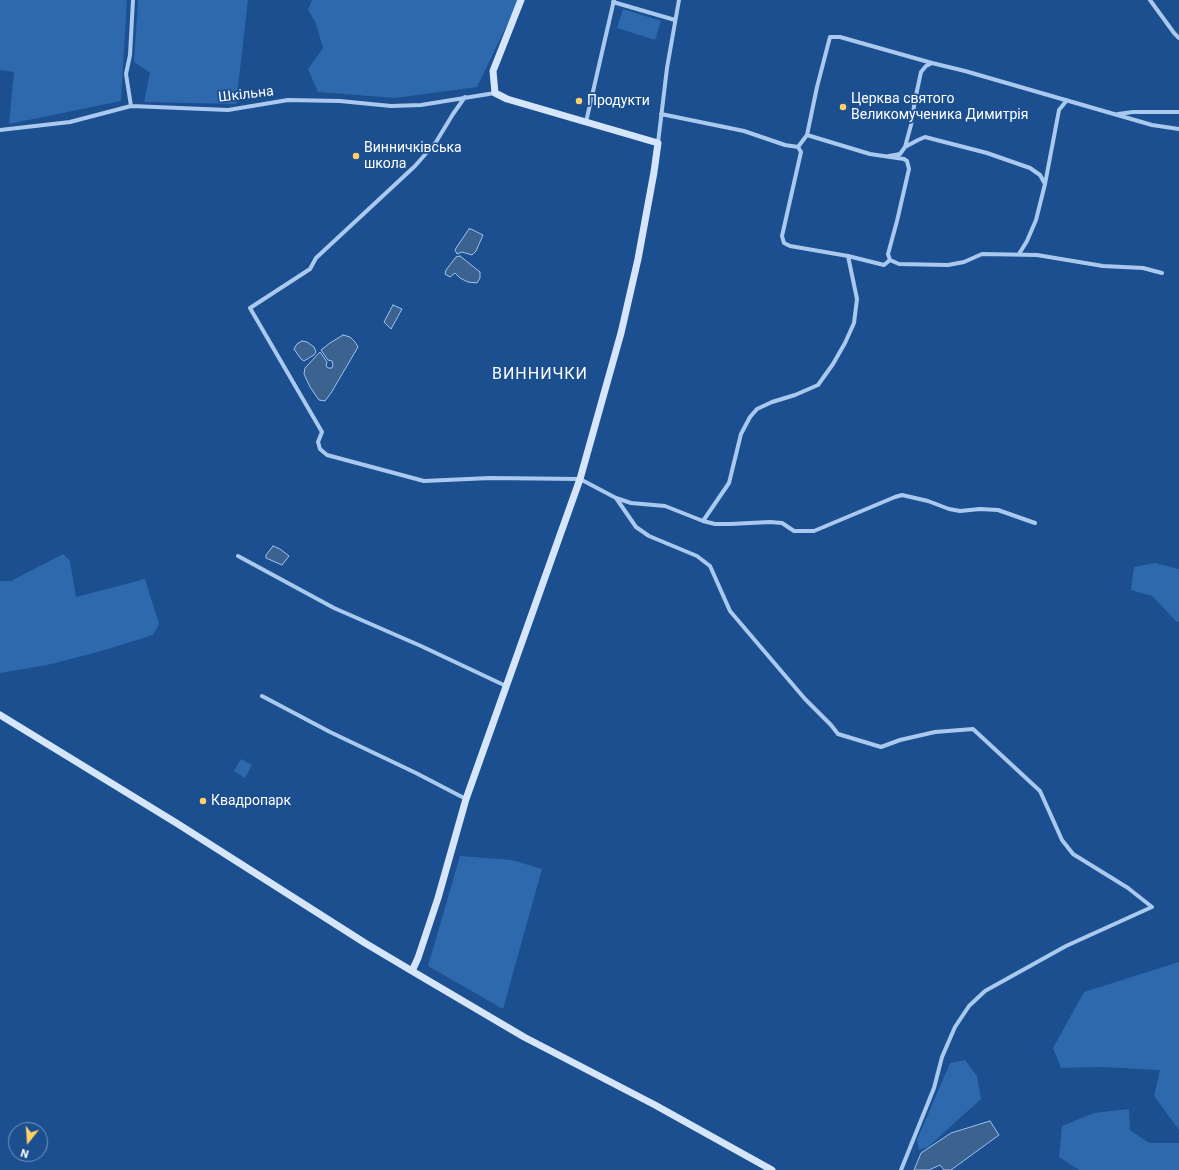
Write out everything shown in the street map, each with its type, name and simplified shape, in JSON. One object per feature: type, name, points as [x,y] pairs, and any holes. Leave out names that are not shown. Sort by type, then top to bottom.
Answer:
[{"type":"street","points":[[131,106],[126,74],[130,55],[132,0]]},
{"type":"street","points":[[521,0],[493,71],[495,93],[507,99],[658,143]]},
{"type":"street","points":[[412,971],[418,958],[438,898],[466,799],[580,478],[624,318],[638,259],[654,172],[661,114],[679,0]]},
{"type":"street","points":[[1150,0],[1179,38]]},
{"type":"street","points":[[586,122],[614,1],[675,20]]},
{"type":"street","points":[[798,147],[807,135],[816,87],[830,37],[840,37],[965,71],[1152,125],[1179,130]]},
{"type":"street","points":[[889,156],[900,154],[905,147],[911,125],[921,72],[926,66],[932,63]]},
{"type":"street","name":"Шкільна","points":[[0,130],[70,122],[131,106],[228,110],[288,100],[340,101],[391,106],[420,105],[495,93]]},
{"type":"street","points":[[465,97],[436,142],[415,166],[316,258],[310,269],[250,308],[322,432],[318,442],[320,449],[327,455],[424,481],[490,478],[580,478],[616,498],[631,503],[666,506],[703,521],[715,524],[770,522],[782,523],[794,531],[814,531],[902,495],[960,511],[980,509],[998,510],[1035,523]]},
{"type":"street","points":[[1019,254],[1027,242],[1036,220],[1045,184],[1059,110],[1067,100]]},
{"type":"street","points":[[1116,114],[1133,112],[1179,112]]},
{"type":"street","points":[[661,114],[744,131],[784,145],[798,147]]},
{"type":"street","points":[[807,135],[870,154],[889,156],[907,161],[909,169],[888,254],[890,260],[899,264],[948,265],[964,262],[982,254],[1019,254],[1037,255],[1103,266],[1143,268],[1162,273]]},
{"type":"street","points":[[905,147],[926,137],[987,153],[1030,168],[1040,174],[1045,184]]},
{"type":"street","points":[[798,147],[801,152],[782,236],[784,243],[790,246],[848,256],[884,265],[890,260]]},
{"type":"street","points":[[703,521],[729,483],[741,434],[750,417],[762,406],[795,395],[818,385],[833,364],[845,343],[854,323],[857,299],[848,256]]},
{"type":"street","points":[[616,498],[636,527],[649,536],[697,556],[710,566],[730,611],[805,699],[831,724],[838,734],[881,747],[900,740],[935,732],[973,729],[1040,791],[1062,840],[1073,854],[1128,888],[1152,907],[1066,946],[985,991],[969,1006],[956,1027],[942,1056],[934,1088],[901,1170]]},
{"type":"street","points":[[238,556],[334,608],[507,686]]},
{"type":"street","points":[[262,696],[330,732],[416,773],[466,799]]},
{"type":"street","points":[[0,715],[178,824],[412,971],[524,1037],[655,1105],[772,1170]]},
{"type":"shaded area","points":[[0,0],[127,0],[121,101],[9,124],[14,72],[0,70]]},
{"type":"shaded area","points":[[138,0],[248,0],[236,104],[144,102],[150,73],[134,62]]},
{"type":"shaded area","points":[[312,0],[519,0],[477,87],[395,98],[318,92],[308,69],[323,48],[315,21],[308,10]]},
{"type":"shaded area","points":[[623,9],[661,21],[655,40],[617,28]]},
{"type":"shaded area","points":[[469,229],[483,235],[476,251],[472,255],[462,252],[457,254],[455,250]]},
{"type":"shaded area","points":[[460,256],[480,272],[480,278],[477,283],[468,282],[460,278],[455,273],[450,277],[445,274],[446,270],[456,257]]},
{"type":"shaded area","points":[[393,305],[402,309],[391,329],[384,322]]},
{"type":"shaded area","points":[[343,335],[350,337],[358,347],[331,393],[325,401],[319,400],[310,387],[304,374],[305,368],[320,352],[327,362],[326,366],[328,368],[332,368],[332,361],[328,360],[321,350]]},
{"type":"shaded area","points":[[302,341],[307,342],[314,347],[316,352],[304,361],[294,349],[297,344]]},
{"type":"shaded area","points":[[273,546],[289,556],[282,565],[266,558],[266,555]]},
{"type":"shaded area","points":[[63,554],[70,561],[76,597],[145,579],[159,624],[153,635],[98,652],[47,665],[0,673],[0,581],[11,581]]},
{"type":"shaded area","points":[[1155,563],[1179,569],[1179,622],[1176,621],[1152,596],[1131,590],[1134,567]]},
{"type":"shaded area","points":[[241,759],[252,765],[245,778],[234,771]]},
{"type":"shaded area","points":[[460,856],[512,860],[542,869],[503,1009],[428,966]]},
{"type":"shaded area","points":[[1179,962],[1179,1130],[1154,1096],[1160,1070],[1102,1067],[1061,1068],[1053,1048],[1084,992]]},
{"type":"shaded area","points":[[965,1060],[977,1076],[981,1099],[928,1147],[919,1150],[917,1140],[950,1063]]},
{"type":"shaded area","points":[[1129,1109],[1130,1130],[1149,1143],[1179,1143],[1179,1170],[1079,1170],[1059,1157],[1062,1126],[1094,1113]]},
{"type":"shaded area","points":[[990,1121],[999,1135],[951,1170],[944,1170],[940,1165],[929,1170],[914,1170],[921,1153],[951,1133]]},
{"type":"place","name":"Продукти","points":[[579,101]]},
{"type":"place","name":"Церква святого Великомученика Димитрія","points":[[843,107]]},
{"type":"place","name":"Винничківська школа","points":[[356,156]]},
{"type":"place","name":"Квадропарк","points":[[203,801]]},
{"type":"district","name":"ВИННИЧКИ","points":[[540,375]]}]
